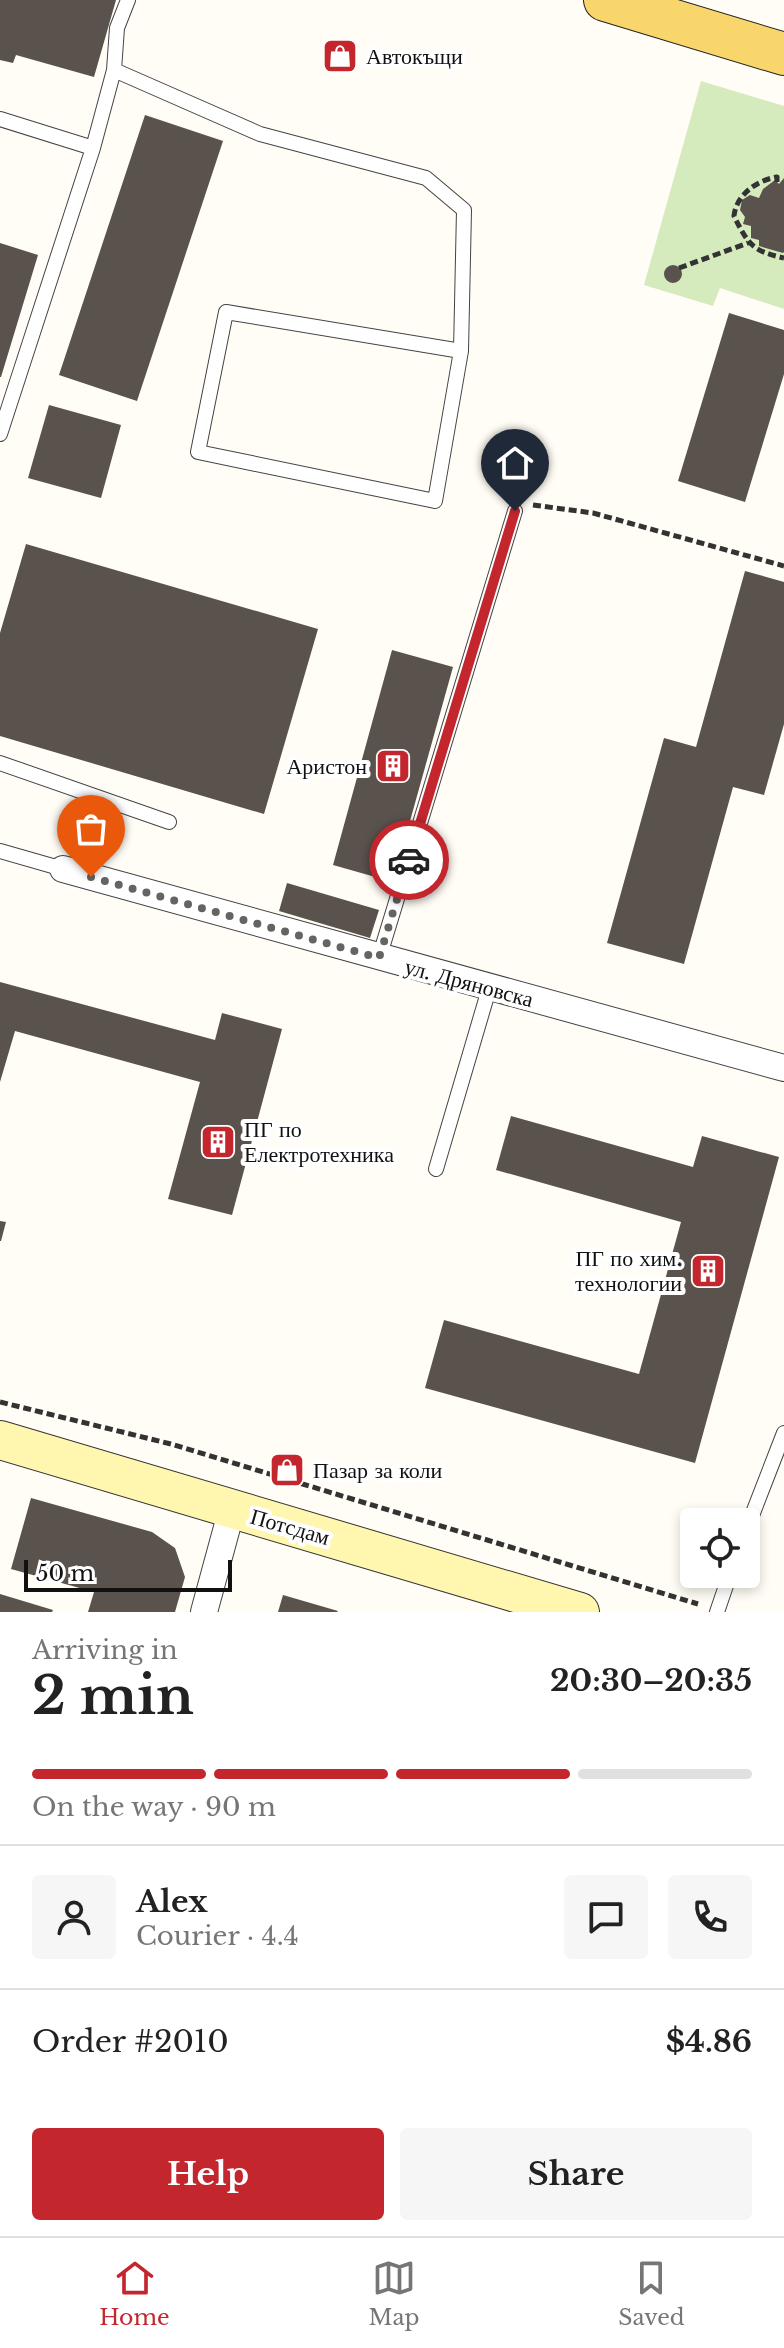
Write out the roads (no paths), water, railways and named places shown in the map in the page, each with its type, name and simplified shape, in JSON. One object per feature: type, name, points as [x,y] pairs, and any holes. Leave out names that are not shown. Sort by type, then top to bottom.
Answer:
[{"type":"main road","points":[[605,0],[784,54]]},
{"type":"street","name":"ул. Дряновска","points":[[63,869],[784,1068]]},
{"type":"street","name":"Потсдам","points":[[3,1444],[580,1612]]},
{"type":"street","points":[[204,1612],[232,1509]]},
{"type":"lane","points":[[0,434],[93,148],[114,70],[117,28],[128,0]]},
{"type":"lane","points":[[114,70],[260,134],[426,178],[464,210],[461,351],[435,501],[198,452],[226,312],[461,351]]},
{"type":"lane","points":[[0,119],[93,148]]},
{"type":"lane","points":[[379,958],[515,511]]},
{"type":"lane","points":[[0,763],[169,822]]},
{"type":"lane","points":[[0,851],[63,869]]},
{"type":"lane","points":[[436,1169],[489,989]]},
{"type":"lane","points":[[755,1508],[784,1433]]},
{"type":"lane","points":[[717,1611],[725,1588]]},
{"type":"place","name":"Автокъщи","points":[[340,56]]},
{"type":"place","name":"Аристон","points":[[393,766]]},
{"type":"place","name":"ПГ по Електротехника","points":[[218,1142]]},
{"type":"place","name":"ПГ по хим. технологии","points":[[708,1271]]},
{"type":"place","name":"Пазар за коли","points":[[287,1470]]}]
